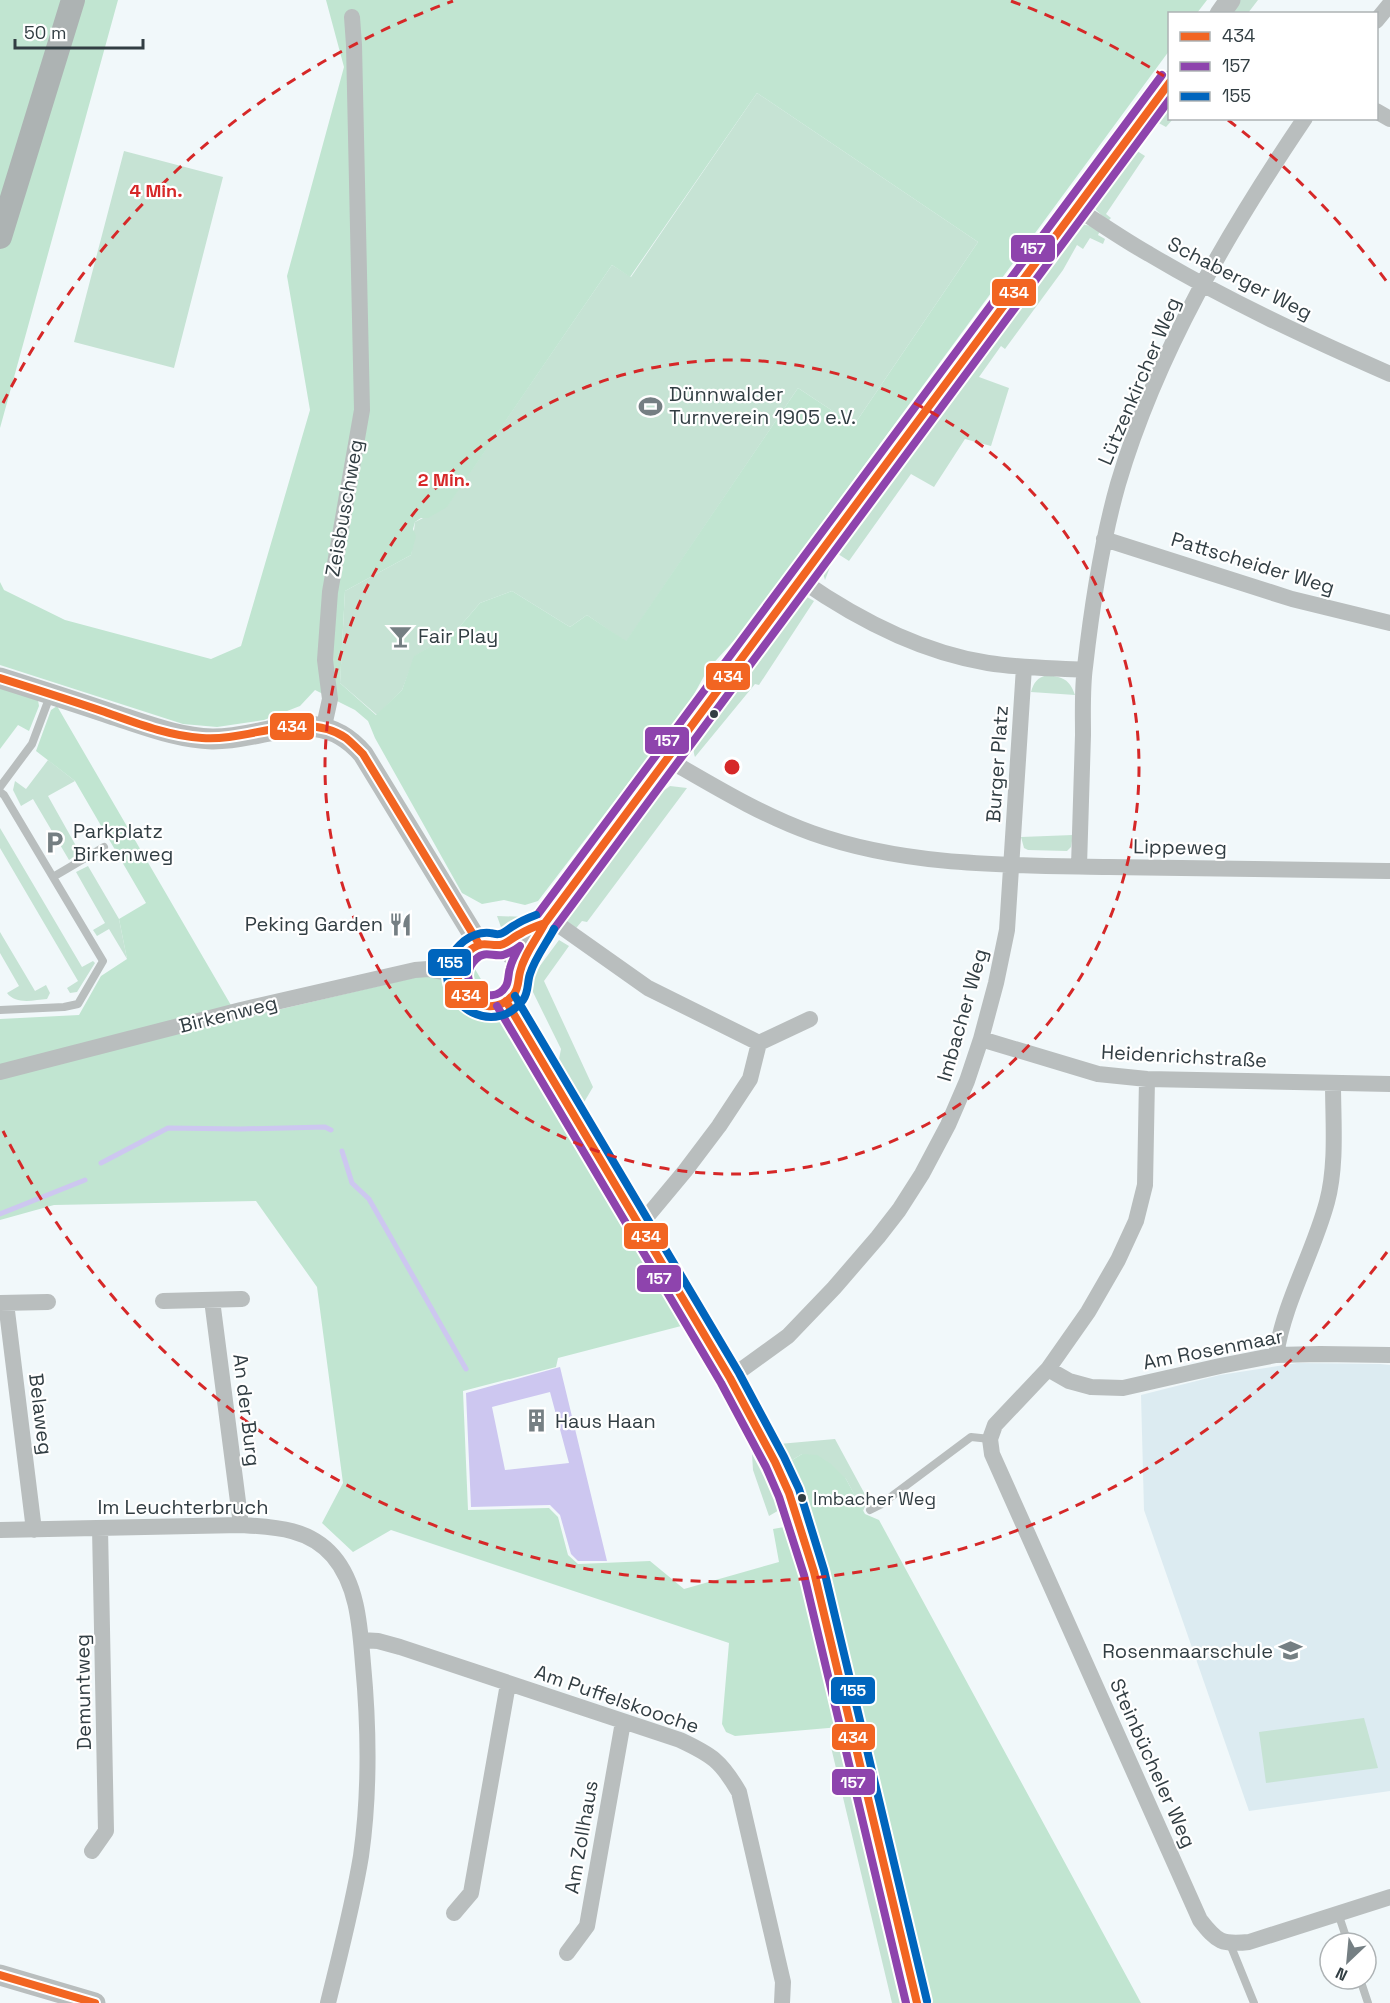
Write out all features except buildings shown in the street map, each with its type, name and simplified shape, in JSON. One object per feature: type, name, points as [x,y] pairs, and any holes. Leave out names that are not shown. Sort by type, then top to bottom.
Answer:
[{"type":"main road","points":[[0,237],[73,0]]},
{"type":"street","points":[[1378,20],[1390,4]]},
{"type":"street","name":"Zeisbuschweg","points":[[324,726],[330,699],[325,660],[330,592],[362,410],[355,56],[352,17]]},
{"type":"street","points":[[547,920],[489,945],[470,949],[463,956],[457,975],[462,991],[473,1002],[490,1006],[506,1001],[518,987],[520,970],[547,920],[1168,84]]},
{"type":"street","name":"Lützenkircher Weg","points":[[1079,866],[1084,670],[1104,539],[1118,484],[1161,370],[1202,284],[1253,196],[1304,120]]},
{"type":"street","name":"Schaberger Weg","points":[[1076,208],[1148,254],[1202,284],[1333,349],[1390,374]]},
{"type":"street","name":"Pattscheider Weg","points":[[1104,539],[1292,599],[1390,623]]},
{"type":"street","points":[[801,580],[848,611],[909,641],[947,654],[987,663],[1084,670]]},
{"type":"street","name":"Burger Platz","points":[[1012,864],[1024,667]]},
{"type":"street","points":[[0,678],[180,735],[213,739],[304,726],[324,726],[337,732],[352,741],[363,754],[489,945],[513,954],[520,970]]},
{"type":"street","name":"Lippeweg","points":[[667,759],[763,813],[813,834],[868,849],[933,860],[1079,866],[1390,872]]},
{"type":"street","name":"Imbacher Weg","points":[[730,1378],[788,1336],[834,1288],[899,1210],[922,1174],[948,1125],[967,1082],[981,1039],[1007,930],[1012,864]]},
{"type":"street","points":[[547,920],[648,988],[759,1043]]},
{"type":"street","name":"Birkenweg","points":[[0,1072],[241,1010],[415,970],[428,969],[457,975]]},
{"type":"street","points":[[506,1001],[730,1378],[789,1492],[800,1523],[828,1630],[917,2003]]},
{"type":"street","points":[[759,1043],[810,1019]]},
{"type":"street","name":"Heidenrichstraße","points":[[981,1039],[1098,1074],[1147,1079],[1390,1084]]},
{"type":"street","points":[[640,1225],[685,1171],[750,1079],[759,1043]]},
{"type":"street","points":[[990,1439],[995,1425],[1048,1369],[1088,1312],[1118,1260],[1136,1221],[1145,1185],[1147,1079]]},
{"type":"street","points":[[1276,1355],[1280,1332],[1327,1203],[1332,1180],[1333,1083]]},
{"type":"street","points":[[163,1301],[242,1299]]},
{"type":"street","name":"An der Burg","points":[[212,1300],[241,1525]]},
{"type":"street","name":"Belaweg","points":[[34,1530],[3,1303],[48,1302]]},
{"type":"street","name":"Am Rosenmaar","points":[[1048,1369],[1069,1381],[1091,1387],[1123,1388],[1276,1355],[1320,1353],[1390,1355]]},
{"type":"street","name":"Steinbücheler Weg","points":[[990,1439],[992,1454],[1200,1920],[1213,1936],[1230,1944]]},
{"type":"street","name":"Im Leuchterbruch","points":[[0,1530],[241,1525],[275,1527],[297,1531],[317,1542],[332,1555],[344,1571],[350,1586],[361,1640],[367,1713],[368,1768],[356,1885],[328,2003]]},
{"type":"street","name":"Demuntweg","points":[[92,1851],[106,1831],[100,1528]]},
{"type":"street","name":"Am Puffelskooche","points":[[361,1640],[378,1641],[400,1647],[680,1740],[709,1754],[727,1771],[739,1792],[783,1982],[782,2003]]},
{"type":"street","points":[[454,1913],[471,1893],[508,1684]]},
{"type":"street","name":"Am Zollhaus","points":[[567,1953],[587,1926],[623,1722]]},
{"type":"street","points":[[1230,1944],[1249,1942],[1390,1897]]},
{"type":"street","points":[[0,1975],[95,2003]]},
{"type":"lane","points":[[0,787],[32,744],[51,694]]},
{"type":"lane","points":[[0,792],[4,795],[103,961],[78,1004],[64,1007],[0,1010]]},
{"type":"lane","points":[[53,877],[104,847]]},
{"type":"lane","points":[[870,1510],[880,1505],[971,1437],[990,1439]]},
{"type":"lane","points":[[1338,1913],[1344,1931]]},
{"type":"lane","points":[[1230,1944],[1254,2003]]},
{"type":"shaded area","name":"Rosenmaarschule","points":[[1297,1363],[1390,1365],[1390,1791],[1249,1811],[1144,1510],[1141,1395],[1220,1375]]},
{"type":"shaded area","points":[[560,1367],[607,1561],[578,1561],[571,1554],[560,1515],[550,1505],[471,1507],[466,1393]],"holes":[[[550,1392],[569,1463],[505,1470],[492,1407]]]},
{"type":"green space","points":[[0,0],[118,0],[0,428]]},
{"type":"green space","points":[[326,0],[1207,0],[1198,12],[1168,12],[1168,52],[741,633],[708,669],[688,705],[538,901],[525,905],[504,900],[482,904],[462,893],[375,738],[368,721],[355,710],[315,690],[300,706],[264,720],[217,727],[183,724],[0,665],[0,582],[4,590],[65,620],[211,659],[241,646],[310,410],[287,276],[344,67]],"holes":[[[757,93],[978,242],[854,425],[798,388],[626,641],[587,615],[570,627],[512,591],[480,603],[455,632],[414,656],[402,690],[376,715],[340,683],[345,591],[411,555],[416,536],[413,529],[415,522],[421,518],[428,518],[447,507],[612,265],[630,277]]]},
{"type":"green space","points":[[1239,0],[1258,0],[1249,12],[1230,12]]},
{"type":"green space","name":"Dünnwalder Turnverein 1905 e.V.","points":[[757,93],[978,242],[854,425],[798,388],[626,642],[587,615],[570,627],[512,591],[480,603],[455,632],[415,656],[402,690],[377,715],[340,683],[345,591],[411,555],[415,522],[447,506],[612,265],[631,277]]},
{"type":"green space","points":[[1168,95],[1168,120],[1172,120],[1166,127],[1155,121],[1134,149],[1145,156],[1106,214],[1111,218],[1108,221],[1096,210],[1094,201]]},
{"type":"green space","points":[[124,151],[223,177],[174,368],[74,342]]},
{"type":"green space","points":[[1081,224],[1100,231],[1098,235],[1105,239],[1103,244],[1090,238],[1083,249],[1077,245],[1063,270],[1005,349],[1001,346],[979,377],[1009,388],[991,446],[965,439],[934,487],[911,474],[849,561],[838,554],[825,580],[821,567],[1071,228]]},
{"type":"green space","points":[[807,597],[814,601],[759,685],[755,684],[695,757],[696,740],[707,725],[710,727],[714,717],[746,674],[746,665],[798,598]]},
{"type":"green space","points":[[1047,675],[1065,680],[1071,685],[1075,695],[1031,692],[1036,681]]},
{"type":"green space","points":[[0,681],[38,700],[39,706],[29,731],[18,725],[0,749]]},
{"type":"green space","points":[[57,706],[239,1019],[472,964],[685,1325],[558,1358],[556,1367],[463,1391],[468,1510],[549,1508],[558,1517],[568,1555],[578,1564],[650,1561],[684,1589],[779,1562],[773,1529],[790,1526],[840,1727],[735,1736],[726,1732],[722,1724],[729,1643],[391,1530],[353,1552],[322,1523],[343,1483],[317,1287],[256,1201],[54,1205],[0,1220],[0,1019],[79,1015],[101,976],[127,959],[119,919],[146,903],[75,781],[36,751],[51,710]]},
{"type":"green space","points":[[48,760],[75,781],[48,796],[80,853],[69,860],[33,799],[21,806],[13,790],[15,781],[26,789]]},
{"type":"green space","points":[[670,786],[687,788],[587,922],[582,921],[572,933],[563,927],[564,914],[659,794]]},
{"type":"green space","points":[[0,828],[82,967],[93,961],[95,963],[77,992],[70,993],[67,988],[78,981],[0,848]]},
{"type":"green space","points":[[1073,835],[1071,847],[1067,851],[1028,850],[1024,848],[1021,837]]},
{"type":"green space","points":[[88,866],[119,919],[127,959],[109,929],[97,936],[93,930],[105,923],[76,872]]},
{"type":"green space","points":[[497,916],[529,917],[502,930]]},
{"type":"green space","points":[[0,932],[35,991],[46,985],[50,993],[47,999],[20,1000],[7,993],[19,986],[0,953]]},
{"type":"green space","points":[[559,940],[569,946],[544,981],[593,1087],[583,1104],[558,1064],[561,1049],[528,982]]},
{"type":"green space","points":[[835,1439],[868,1500],[863,1511],[846,1479],[802,1454],[789,1462],[779,1444]]},
{"type":"green space","points":[[752,1454],[781,1509],[769,1516],[753,1470]]},
{"type":"green space","points":[[802,1454],[817,1455],[831,1464],[846,1479],[865,1514],[879,1520],[1141,2003],[930,2003],[857,1702],[831,1580],[813,1519],[789,1462]]},
{"type":"green space","points":[[1364,1718],[1378,1768],[1266,1783],[1259,1732]]},
{"type":"green space","points":[[847,1742],[909,2003],[892,2003],[830,1743]]},
{"type":"waterway","points":[[101,1163],[168,1128],[325,1127],[331,1130]]},
{"type":"waterway","points":[[342,1151],[352,1183],[369,1199],[466,1369]]},
{"type":"waterway","points":[[0,1214],[85,1180]]},
{"type":"transit line","name":"157","points":[[538,914],[1162,75]]},
{"type":"transit line","name":"434","points":[[545,923],[1168,85]]},
{"type":"transit line","name":"434","points":[[545,923],[1168,85]]},
{"type":"transit line","name":"157","points":[[554,929],[1168,102]]},
{"type":"transit line","name":"434","points":[[0,678],[177,735],[220,738],[294,726],[312,726],[330,730],[346,738],[363,754],[479,944]]},
{"type":"transit line","name":"155","points":[[536,915],[501,934],[480,934],[464,941],[451,958],[447,975],[451,991],[461,1004],[475,1014],[491,1017],[508,1013],[525,997],[532,968],[554,929]]},
{"type":"transit line","name":"434","points":[[545,923],[524,959],[514,994],[502,1004],[489,1006],[477,1003],[467,995],[460,984],[457,972],[461,959],[477,946],[503,944],[545,923]]},
{"type":"transit line","name":"157","points":[[520,946],[511,965],[507,984],[500,993],[492,995],[476,990],[468,977],[470,968],[476,959],[486,954],[503,955],[520,946]]},
{"type":"transit line","name":"155","points":[[515,996],[739,1373],[799,1489],[824,1570],[927,2001]]},
{"type":"transit line","name":"434","points":[[506,1001],[730,1378],[789,1493],[814,1572],[917,2003]]},
{"type":"transit line","name":"157","points":[[497,1006],[721,1383],[766,1467],[779,1497],[804,1575],[906,2003]]},
{"type":"transit line","name":"434","points":[[0,1975],[95,2003]]},
{"type":"place","name":"Dünnwalder Turnverein 1905 e.V.","points":[[651,406]]},
{"type":"place","name":"Fair Play","points":[[400,636]]},
{"type":"place","name":"Parkplatz Birkenweg","points":[[55,842]]},
{"type":"place","name":"Peking Garden","points":[[401,924]]},
{"type":"place","name":"Haus Haan","points":[[537,1421]]},
{"type":"place","name":"Imbacher Weg","points":[[802,1498]]},
{"type":"place","name":"Rosenmaarschule","points":[[1291,1651]]}]
